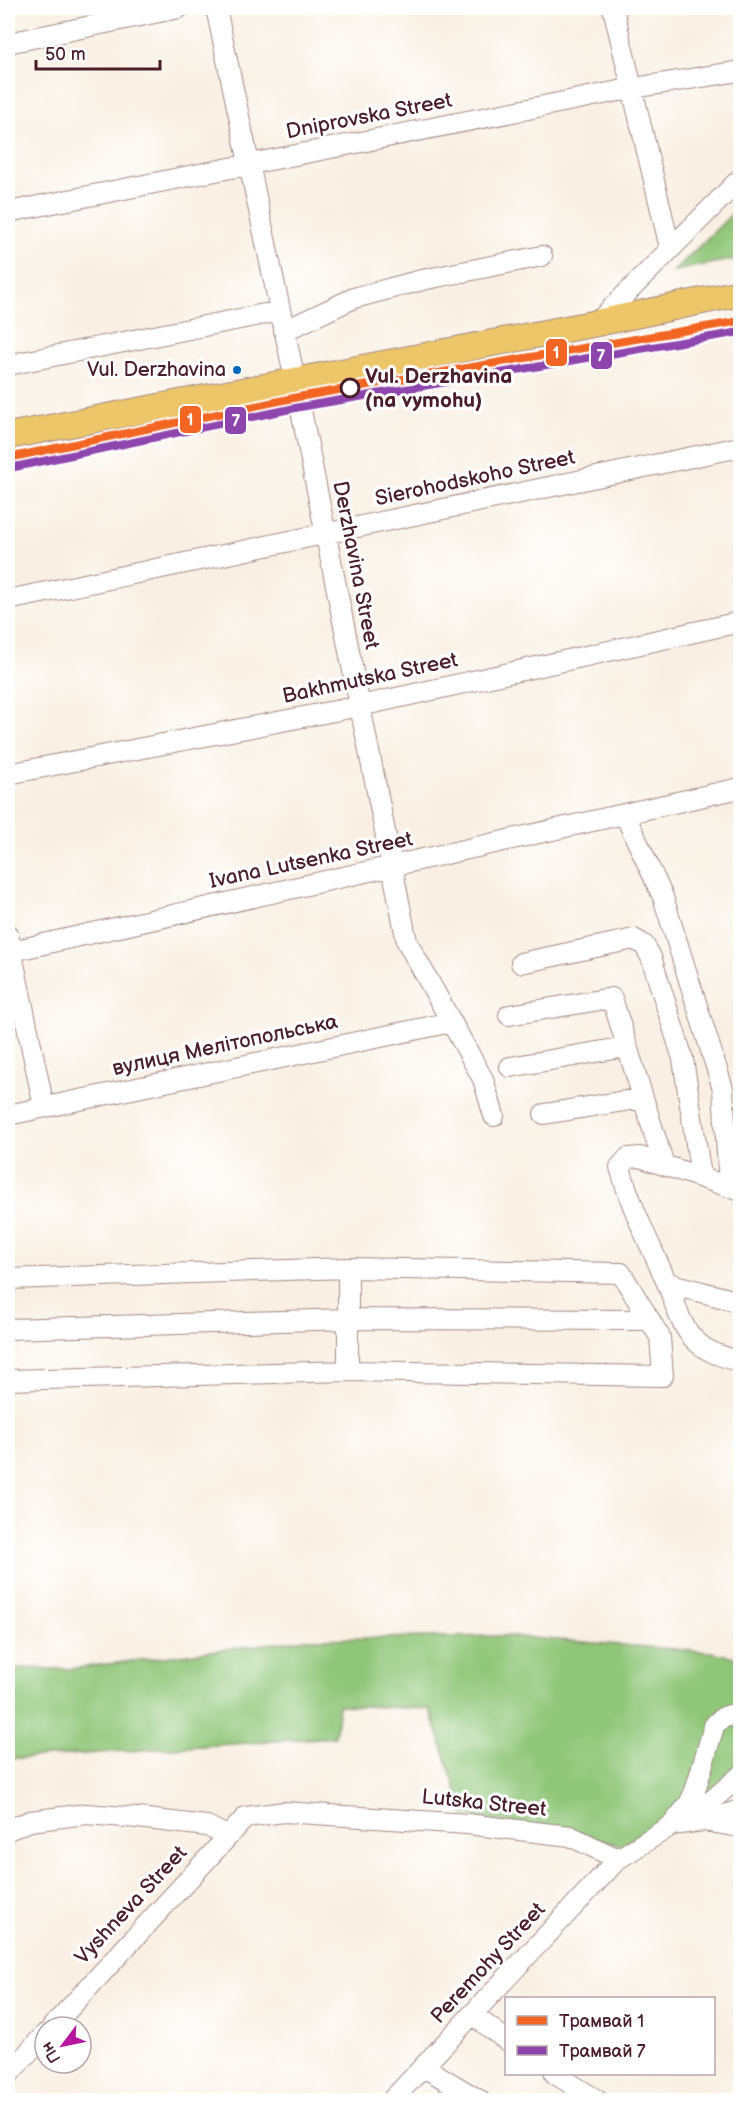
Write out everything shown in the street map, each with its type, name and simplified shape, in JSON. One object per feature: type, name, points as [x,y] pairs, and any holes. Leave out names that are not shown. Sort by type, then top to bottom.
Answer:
[{"type":"main road","points":[[8,436],[597,323],[741,292]]},
{"type":"street","points":[[8,43],[179,8]]},
{"type":"street","name":"Derzhavina Street","points":[[216,8],[295,380],[407,942],[483,1079],[494,1116]]},
{"type":"street","points":[[613,8],[634,88],[670,248]]},
{"type":"street","name":"Dniprovska Street","points":[[8,212],[634,88],[741,71]]},
{"type":"street","points":[[597,323],[741,180]]},
{"type":"street","points":[[284,331],[354,298],[422,280],[542,256]]},
{"type":"street","points":[[8,365],[280,311]]},
{"type":"street","name":"Sierohodskoho Street","points":[[8,600],[741,447]]},
{"type":"street","name":"Bakhmutska Street","points":[[8,774],[360,706],[741,622]]},
{"type":"street","name":"Ivana Lutsenka Street","points":[[9,946],[392,866],[741,788]]},
{"type":"street","points":[[625,815],[663,897],[723,1089],[735,1189],[640,1157],[628,1158],[620,1167],[636,1215],[667,1283],[684,1328],[699,1344],[713,1353],[741,1362]]},
{"type":"street","points":[[521,963],[634,939],[644,945],[651,957],[683,1059],[701,1176]]},
{"type":"street","points":[[9,946],[44,1107]]},
{"type":"street","points":[[509,1015],[612,998],[664,1165]]},
{"type":"street","name":"вулиця Мелітопольська","points":[[8,1115],[452,1022]]},
{"type":"street","points":[[510,1067],[626,1047]]},
{"type":"street","points":[[544,1114],[643,1098]]},
{"type":"street","points":[[8,1279],[348,1268],[621,1273],[660,1337],[663,1376],[348,1371],[8,1380]]},
{"type":"street","points":[[348,1268],[350,1319],[348,1371]]},
{"type":"street","points":[[667,1283],[741,1302]]},
{"type":"street","points":[[8,1329],[350,1319],[650,1320]]},
{"type":"street","points":[[687,1822],[688,1804],[695,1791],[714,1726],[728,1715],[741,1715]]},
{"type":"street","points":[[618,1859],[687,1822],[741,1776]]},
{"type":"street","points":[[687,1822],[741,1810]]},
{"type":"street","name":"Lutska Street","points":[[246,1816],[284,1812],[467,1824],[570,1836],[618,1859]]},
{"type":"street","points":[[8,1830],[30,1821],[86,1814],[207,1826],[227,1836]]},
{"type":"street","name":"Vyshneva Street","points":[[63,2015],[246,1816]]},
{"type":"street","points":[[687,1822],[741,1827]]},
{"type":"street","name":"Peremohy Street","points":[[392,2100],[618,1859]]},
{"type":"street","points":[[473,2014],[505,2038]]},
{"type":"street","points":[[8,2075],[33,2047]]},
{"type":"street","points":[[424,2067],[479,2100]]},
{"type":"street","points":[[558,2075],[597,2100]]},
{"type":"green space","points":[[740,206],[740,258],[674,271]]},
{"type":"green space","points":[[507,1636],[710,1652],[740,1658],[740,1707],[736,1706],[689,1790],[668,1817],[621,1846],[572,1831],[465,1817],[430,1709],[339,1705],[335,1737],[8,1759],[8,1668],[69,1669],[306,1639]]},
{"type":"green space","points":[[732,1725],[740,1726],[740,1766],[736,1772],[704,1797],[699,1792],[714,1746]]},
{"type":"tram line","name":"1","points":[[8,458],[298,397],[740,321]]},
{"type":"tram line","name":"7","points":[[10,468],[300,407],[740,332]]},
{"type":"place","name":"Vul. Derzhavina","points":[[237,370]]},
{"type":"place","name":"Vul. Derzhavina (na vymohu)","points":[[350,388]]}]
